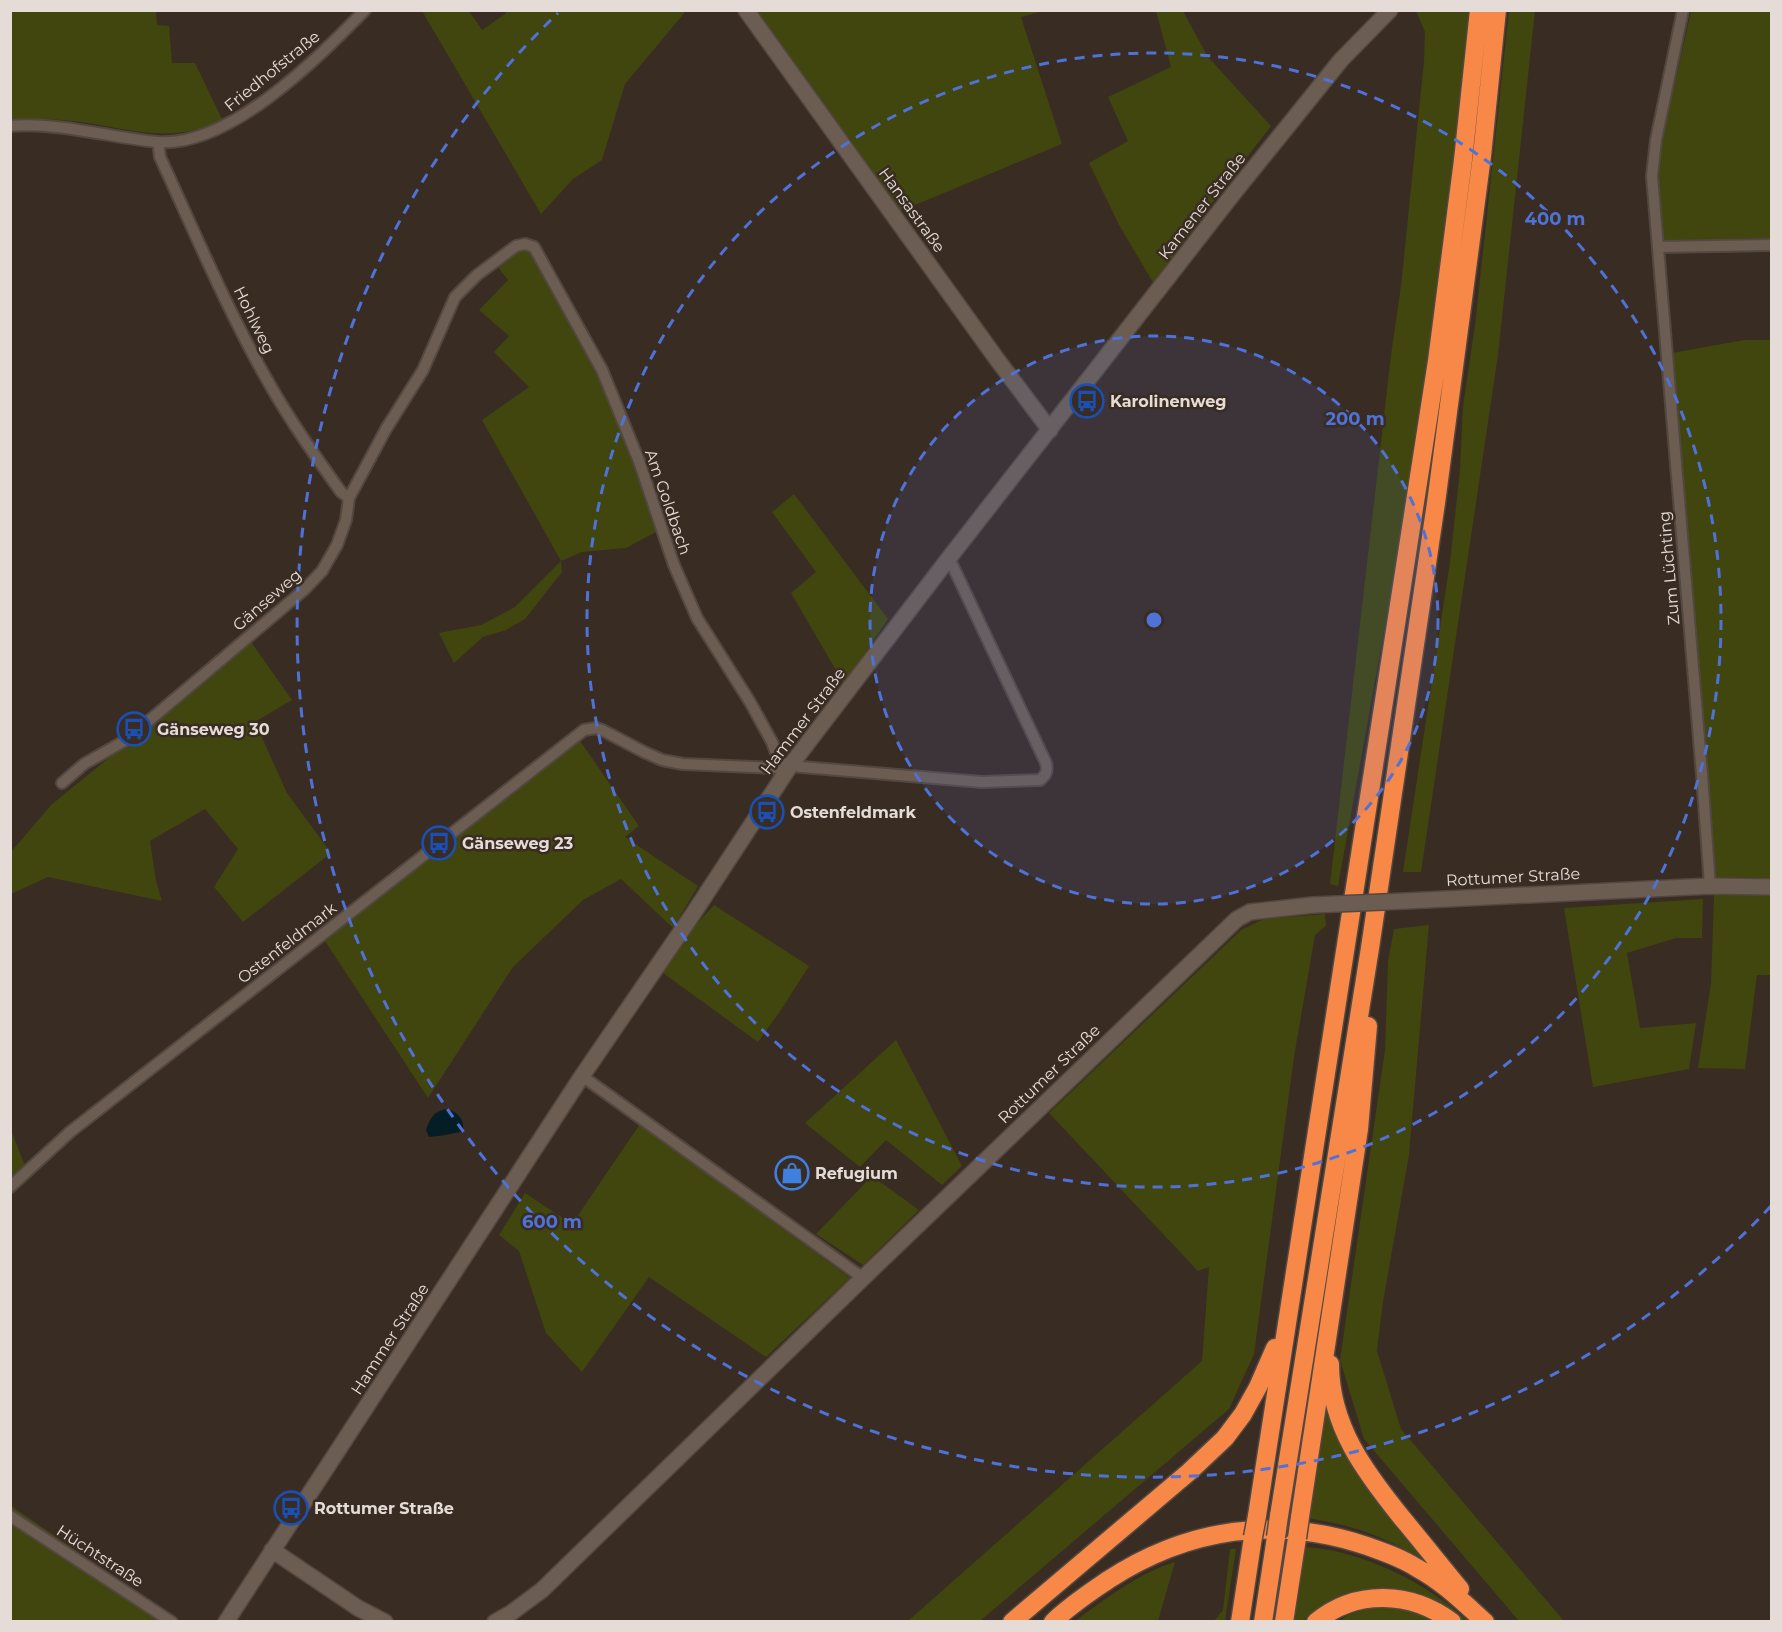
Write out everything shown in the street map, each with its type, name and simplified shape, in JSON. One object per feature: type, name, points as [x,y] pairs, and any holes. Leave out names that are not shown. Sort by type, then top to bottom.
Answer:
[{"type":"highway","points":[[1240,1622],[1435,373],[1463,160],[1479,10]]},
{"type":"highway","points":[[1263,1622],[1370,948],[1436,503],[1482,156],[1497,10]]},
{"type":"highway","points":[[1284,1622],[1359,1129],[1370,1001],[1370,948]]},
{"type":"highway","points":[[1330,1320],[1331,1377],[1335,1404],[1345,1435],[1375,1484],[1485,1622]]},
{"type":"highway","points":[[1012,1622],[1189,1472],[1225,1438],[1244,1414],[1286,1321]]},
{"type":"highway","points":[[1053,1622],[1089,1593],[1151,1555],[1194,1539],[1233,1531],[1262,1529],[1314,1532],[1349,1540],[1388,1553],[1417,1567],[1449,1588],[1485,1622]]},
{"type":"highway","points":[[1316,1622],[1345,1604],[1378,1598],[1395,1598],[1420,1604],[1442,1614],[1452,1622]]},
{"type":"street","name":"Friedhofstraße","points":[[10,126],[32,125],[158,142],[183,140],[207,134],[242,117],[295,75],[365,10]]},
{"type":"street","name":"Hansastraße","points":[[746,10],[1050,430]]},
{"type":"street","name":"Kamener Straße","points":[[1050,430],[1233,194],[1334,69],[1390,10]]},
{"type":"street","name":"Zum Lüchting","points":[[1683,10],[1656,140],[1652,176],[1710,886]]},
{"type":"street","name":"Hohlweg","points":[[158,142],[160,158],[269,384],[305,442],[341,492],[349,498]]},
{"type":"street","name":"Gänseweg","points":[[62,783],[84,764],[126,740],[304,590],[322,571],[337,545],[346,520],[349,498],[386,429],[423,370],[455,297],[477,275],[516,246],[525,244]]},
{"type":"street","name":"Am Goldbach","points":[[525,244],[534,247],[602,370],[639,461],[674,565],[697,618],[750,702],[772,742],[779,761],[790,766]]},
{"type":"street","points":[[1659,247],[1772,244]]},
{"type":"street","name":"Hammer Straße","points":[[226,1622],[582,1076],[693,914],[790,766],[1050,430]]},
{"type":"street","name":"Ostenfeldmark","points":[[10,1187],[70,1132],[584,730],[596,728],[662,760],[683,764],[773,768],[790,766],[982,782],[1040,780],[1045,776],[1046,763],[949,558]]},
{"type":"street","name":"Rottumer Straße","points":[[495,1622],[542,1590],[863,1278],[1237,920],[1250,912],[1313,905],[1710,886],[1772,887]]},
{"type":"street","points":[[582,1076],[863,1278]]},
{"type":"street","name":"Hüchtstraße","points":[[10,1516],[172,1622]]},
{"type":"street","points":[[272,1550],[358,1608],[385,1622]]},
{"type":"green space","points":[[10,11],[156,11],[157,25],[169,26],[172,63],[195,63],[223,121],[201,129],[180,133],[161,133],[62,120],[11,120]]},
{"type":"green space","points":[[422,11],[469,11],[482,30],[506,11],[686,11],[625,84],[602,160],[573,179],[541,214]]},
{"type":"green space","points":[[753,11],[1043,11],[1021,17],[1062,144],[898,212]]},
{"type":"green space","points":[[1156,11],[1183,11],[1208,57],[1271,126],[1154,284],[1119,225],[1089,163],[1128,141],[1108,97],[1171,67]]},
{"type":"green space","points":[[1416,11],[1471,11],[1450,207],[1406,510],[1338,886],[1330,884],[1401,286],[1424,61],[1425,32]]},
{"type":"green space","points":[[1509,11],[1535,11],[1498,355],[1421,872],[1403,872],[1450,562],[1460,470],[1463,406],[1475,325]]},
{"type":"green space","points":[[1691,11],[1771,11],[1771,238],[1664,241],[1658,197],[1659,154]]},
{"type":"green space","points":[[519,249],[530,251],[609,396],[637,463],[658,531],[626,548],[582,552],[561,561],[482,420],[529,387],[494,352],[509,336],[479,310],[508,280],[497,266]]},
{"type":"green space","points":[[1744,340],[1771,340],[1771,878],[1714,877],[1672,353]]},
{"type":"green space","points":[[794,494],[888,619],[844,684],[791,593],[816,572],[772,512]]},
{"type":"green space","points":[[561,561],[562,572],[525,619],[506,630],[483,637],[454,663],[439,633],[481,625],[515,607]]},
{"type":"green space","points":[[251,642],[292,700],[255,722],[287,793],[331,853],[243,922],[214,887],[238,849],[205,809],[150,841],[156,881],[162,901],[48,877],[11,894],[11,852],[51,805]]},
{"type":"green space","points":[[578,738],[639,826],[625,837],[698,886],[673,928],[621,879],[583,900],[513,967],[428,1098],[325,941]]},
{"type":"green space","points":[[1714,895],[1771,895],[1771,975],[1757,975],[1745,1069],[1698,1068],[1711,983]]},
{"type":"green space","points":[[1703,899],[1702,938],[1676,938],[1627,953],[1640,1028],[1696,1023],[1689,1069],[1593,1087],[1564,908]]},
{"type":"green space","points":[[714,905],[809,966],[758,1042],[663,973],[684,938]]},
{"type":"green space","points":[[1325,914],[1326,926],[1315,935],[1294,1057],[1254,1354],[1229,1409],[980,1621],[908,1621],[1202,1361],[1209,1267],[1198,1271],[1049,1113],[1241,930],[1264,919]]},
{"type":"green space","points":[[1429,925],[1409,1155],[1383,1302],[1377,1351],[1401,1429],[1564,1621],[1519,1621],[1364,1439],[1340,1360],[1385,1050],[1388,961],[1394,929]]},
{"type":"green space","points":[[896,1040],[962,1166],[942,1185],[886,1140],[860,1167],[805,1123]]},
{"type":"green space","points":[[640,1124],[850,1278],[766,1357],[649,1277],[582,1372],[546,1333],[519,1251],[499,1235],[525,1193],[572,1224]]},
{"type":"green space","points":[[11,1130],[25,1166],[10,1177]]},
{"type":"green space","points":[[872,1176],[919,1210],[863,1265],[816,1234]]},
{"type":"green space","points":[[1324,1395],[1335,1427],[1357,1473],[1431,1564],[1372,1534],[1307,1518]]},
{"type":"green space","points":[[10,1505],[178,1621],[11,1621]]},
{"type":"green space","points":[[1305,1547],[1343,1553],[1380,1565],[1432,1593],[1469,1621],[1461,1619],[1421,1596],[1386,1590],[1368,1590],[1334,1600],[1304,1621],[1291,1622]]},
{"type":"green space","points":[[1230,1549],[1236,1549],[1225,1621],[1214,1621],[1223,1610]]},
{"type":"green space","points":[[1175,1562],[1158,1621],[1075,1621],[1135,1580]]},
{"type":"green space","points":[[1374,1607],[1406,1608],[1438,1622],[1338,1622],[1348,1615]]},
{"type":"water","points":[[447,1109],[460,1117],[463,1131],[429,1137],[426,1130],[431,1119],[439,1111]]},
{"type":"place","name":"Karolinenweg","points":[[1087,401]]},
{"type":"place","name":"Gänseweg 30","points":[[134,729]]},
{"type":"place","name":"Ostenfeldmark","points":[[767,812]]},
{"type":"place","name":"Gänseweg 23","points":[[439,843]]},
{"type":"place","name":"Refugium","points":[[792,1173]]},
{"type":"place","name":"Rottumer Straße","points":[[291,1508]]}]
